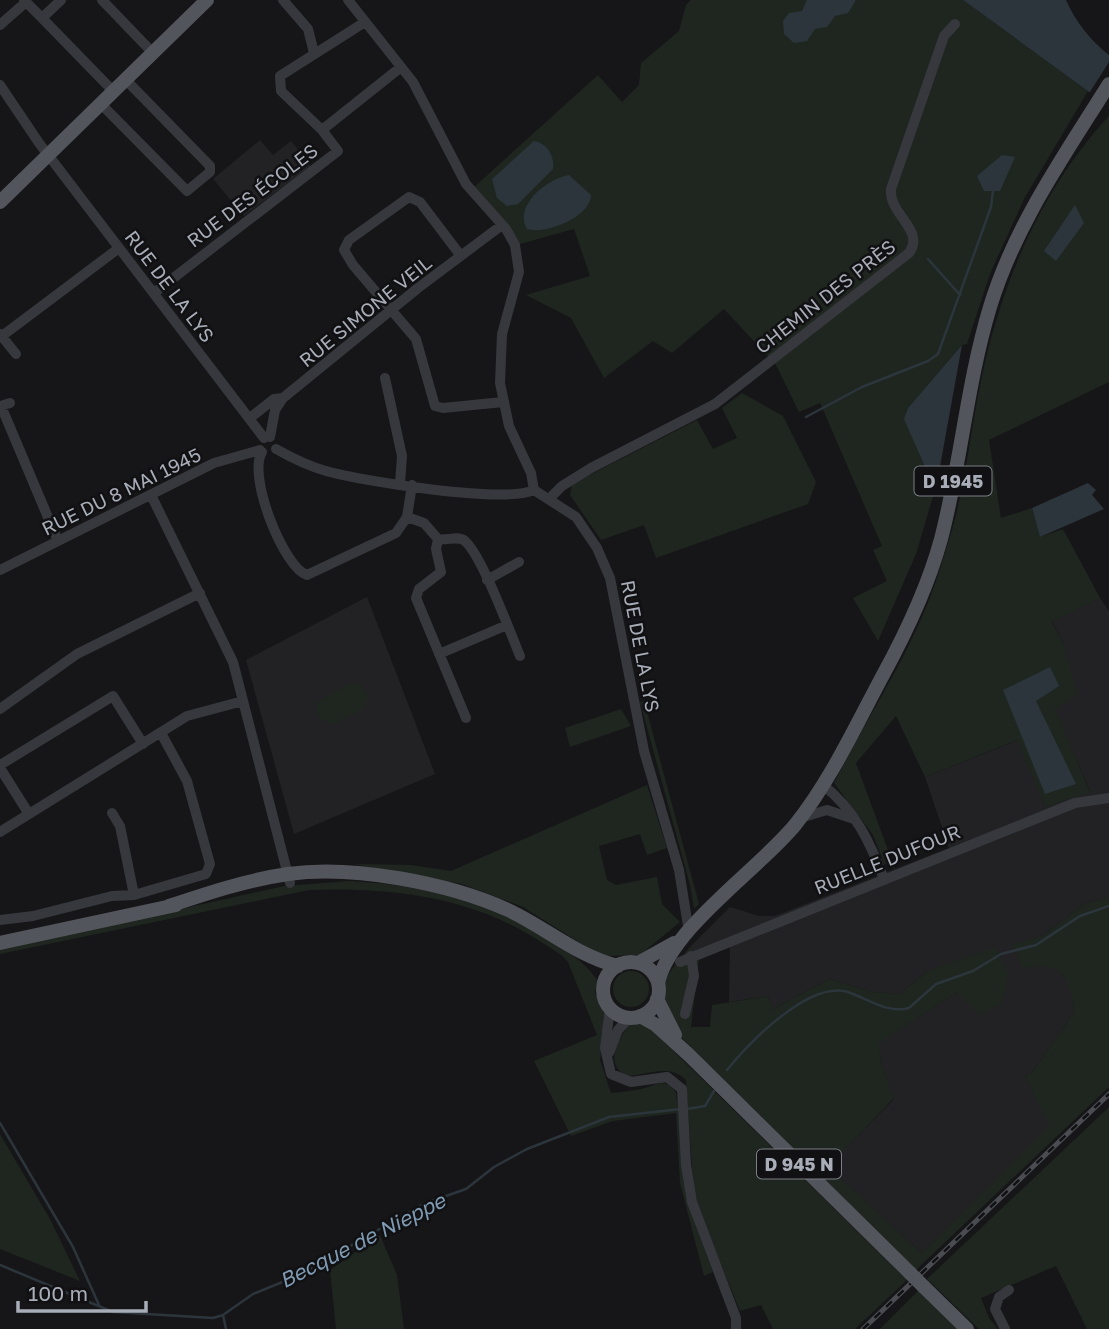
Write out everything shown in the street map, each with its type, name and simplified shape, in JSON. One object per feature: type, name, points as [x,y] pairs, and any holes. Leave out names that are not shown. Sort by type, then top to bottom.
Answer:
[{"type":"main road","points":[[0,202],[207,0]]},
{"type":"main road","name":"D 1945","points":[[657,983],[665,964],[689,932],[800,818],[823,785],[896,652],[923,592],[943,528],[978,352],[990,306],[1014,243],[1056,168],[1108,85]]},
{"type":"main road","points":[[0,943],[288,879],[364,876],[429,884],[475,897],[519,916],[571,947],[618,966],[638,963],[652,972],[657,983],[657,999],[650,1009],[634,1017],[610,1008],[604,997],[604,984],[571,947]]},
{"type":"main road","name":"D 1945","points":[[638,963],[664,951],[689,932]]},
{"type":"main road","points":[[604,984],[618,966]]},
{"type":"main road","name":"D 945 N","points":[[657,999],[662,1015],[689,1055]]},
{"type":"main road","name":"D 945 N","points":[[634,1017],[656,1025],[689,1055],[967,1329]]},
{"type":"street","points":[[42,18],[61,0]]},
{"type":"street","points":[[102,0],[152,52]]},
{"type":"street","points":[[283,0],[308,29],[314,53]]},
{"type":"street","points":[[276,449],[325,471],[406,484],[518,495],[534,490],[531,473],[511,434],[503,402],[501,340],[519,267],[515,245],[502,225],[466,184],[421,95],[348,0]]},
{"type":"street","points":[[0,25],[25,1],[113,91]]},
{"type":"street","points":[[365,22],[284,71],[279,84],[296,108],[322,130],[401,66]]},
{"type":"street","name":"CHEMIN DES PRÈS","points":[[550,498],[562,486],[591,468],[715,404],[909,253],[914,243],[913,234],[894,210],[891,189],[944,36],[955,24]]},
{"type":"street","points":[[100,103],[187,191],[210,172],[211,166],[125,79]]},
{"type":"street","name":"RUE DE LA LYS","points":[[0,85],[48,155],[267,437]]},
{"type":"street","name":"RUE DES ÉCOLES","points":[[154,293],[338,151],[322,130]]},
{"type":"street","points":[[461,256],[414,198],[405,198],[380,216],[348,242],[344,252],[418,344],[435,406],[443,408],[503,402]]},
{"type":"street","name":"RUE SIMONE VEIL","points":[[267,437],[275,410],[284,398],[392,309],[502,225]]},
{"type":"street","points":[[16,354],[1,335],[119,248]]},
{"type":"street","points":[[261,451],[270,455],[276,449],[276,442],[267,437],[259,443],[261,451],[257,467],[261,497],[301,574],[313,575],[387,539],[400,529],[407,517],[402,456],[385,378]]},
{"type":"street","points":[[250,418],[274,399],[284,398]]},
{"type":"street","points":[[10,402],[1,406],[58,541]]},
{"type":"street","name":"RUE DU 8 MAI 1945","points":[[0,570],[220,461],[261,451]]},
{"type":"street","name":"RUE DE LA LYS","points":[[534,490],[572,513],[585,528],[601,555],[612,584],[644,751],[679,870],[689,932]]},
{"type":"street","points":[[151,495],[229,651],[288,879]]},
{"type":"street","points":[[407,517],[424,523],[438,539],[464,541],[487,580],[520,656]]},
{"type":"street","points":[[438,539],[436,549],[441,572],[419,589],[416,598],[466,719]]},
{"type":"street","points":[[487,580],[519,562]]},
{"type":"street","points":[[0,709],[77,654],[200,593]]},
{"type":"street","points":[[439,654],[508,625]]},
{"type":"street","points":[[29,814],[0,767],[113,696],[143,744]]},
{"type":"street","points":[[0,832],[193,714],[243,701]]},
{"type":"street","points":[[0,919],[33,916],[112,896],[134,895],[204,876],[210,866],[187,781],[161,733]]},
{"type":"street","points":[[823,785],[844,804],[856,820],[867,837],[884,879]]},
{"type":"street","name":"RUELLE DUFOUR","points":[[680,962],[1075,803],[1109,798]]},
{"type":"street","points":[[800,818],[833,810],[856,820]]},
{"type":"street","points":[[112,813],[120,826],[134,895]]},
{"type":"street","points":[[685,1014],[694,976],[691,956]]},
{"type":"street","points":[[610,1008],[605,1043],[607,1066],[614,1077],[627,1082],[658,1076],[670,1078],[680,1085],[687,1174],[692,1202],[736,1318],[736,1329]]},
{"type":"street","points":[[607,1066],[614,1036],[634,1017]]},
{"type":"street","points":[[1006,1329],[995,1309],[999,1297],[1009,1290]]},
{"type":"shaded area","points":[[691,0],[963,0],[1088,91],[1024,199],[990,274],[967,344],[962,345],[908,408],[905,419],[931,482],[937,483],[916,554],[878,641],[853,598],[887,581],[873,550],[882,546],[820,403],[799,412],[776,365],[724,309],[672,353],[653,341],[604,378],[571,318],[526,295],[590,276],[574,229],[520,244],[510,227],[474,187],[598,75],[622,102],[639,85],[641,63],[679,31],[686,5]]},
{"type":"shaded area","points":[[807,0],[855,2],[848,13],[835,16],[827,27],[815,29],[807,41],[794,43],[784,34],[783,21],[789,13],[802,11]]},
{"type":"shaded area","points":[[963,0],[1066,0],[1084,30],[1109,55],[1109,110],[1096,97]]},
{"type":"shaded area","points":[[1109,116],[1109,382],[989,440],[1001,518],[1032,508],[1040,537],[1063,529],[1100,598],[1052,622],[1064,645],[1077,694],[1055,709],[1090,792],[1045,807],[1017,740],[925,777],[896,716],[856,763],[895,869],[884,863],[873,835],[834,783],[906,651],[934,587],[957,509],[986,358],[1018,260],[1048,199],[1066,170]]},
{"type":"shaded area","points":[[260,140],[273,155],[291,141],[311,166],[244,216],[213,179]]},
{"type":"shaded area","points":[[534,141],[543,144],[549,151],[553,159],[553,169],[518,204],[507,206],[497,198],[492,179]]},
{"type":"shaded area","points":[[1002,155],[1015,157],[1000,191],[984,191],[977,176]]},
{"type":"shaded area","points":[[569,175],[591,195],[584,210],[555,227],[527,229],[525,211],[535,194],[552,181]]},
{"type":"shaded area","points":[[1075,205],[1084,223],[1056,261],[1044,251]]},
{"type":"shaded area","points":[[962,345],[937,483],[932,483],[904,419],[908,408]]},
{"type":"shaded area","points":[[742,393],[783,416],[816,482],[808,504],[656,558],[644,525],[601,540],[570,495],[572,484],[697,420],[713,449],[737,438],[722,408]]},
{"type":"shaded area","points":[[1088,483],[1096,490],[1092,495],[1104,509],[1040,537],[1032,508]]},
{"type":"shaded area","points":[[367,597],[435,774],[294,834],[246,660]]},
{"type":"shaded area","points":[[1100,598],[1109,611],[1109,897],[1084,904],[1042,936],[1044,965],[1059,970],[1070,984],[1074,1012],[1032,1073],[1025,1076],[1050,1126],[922,1253],[827,1167],[894,1099],[881,1064],[878,1043],[957,992],[1002,1003],[929,970],[900,994],[872,992],[830,979],[773,1009],[768,996],[729,1002],[730,946],[699,958],[690,947],[730,907],[759,916],[775,916],[949,848],[925,777],[1018,740],[1045,807],[1090,791],[1054,709],[1064,645],[1052,621]]},
{"type":"shaded area","points":[[1050,667],[1059,686],[1036,701],[1076,784],[1045,794],[1003,690]]},
{"type":"shaded area","points":[[357,683],[369,697],[363,709],[334,724],[321,720],[316,709],[318,701],[349,684]]},
{"type":"shaded area","points":[[644,701],[699,904],[694,909],[690,885],[640,702]]},
{"type":"shaded area","points":[[621,709],[631,726],[570,747],[565,728]]},
{"type":"shaded area","points":[[647,785],[667,848],[647,855],[640,834],[599,846],[607,880],[616,885],[657,877],[662,904],[680,922],[640,955],[601,956],[523,907],[462,884],[354,864],[411,865],[451,871]]},
{"type":"shaded area","points":[[350,881],[403,886],[478,905],[525,926],[562,948],[587,968],[597,980],[595,993],[605,1014],[600,1060],[611,1093],[664,1083],[676,1093],[695,1224],[713,1272],[704,1276],[680,1183],[676,1113],[613,1121],[571,1136],[534,1061],[597,1035],[568,962],[554,950],[512,925],[485,913],[428,897],[369,890],[309,890],[0,954],[0,949],[284,886]]},
{"type":"shaded area","points":[[1109,897],[1109,1087],[916,1270],[683,1039],[663,1000],[664,982],[690,947],[699,958],[691,1027],[710,1027],[712,1005],[768,996],[773,1009],[830,979],[872,992],[900,994],[929,970],[995,947],[1009,974],[1002,1003],[980,1015],[957,992],[879,1043],[881,1064],[894,1098],[828,1167],[922,1253],[1049,1126],[1025,1076],[1032,1073],[1074,1012],[1070,989],[1062,974],[1056,970],[1048,967],[1023,968],[1012,945],[1042,936],[1084,904]]},
{"type":"shaded area","points":[[631,971],[644,976],[649,989],[644,1002],[631,1007],[618,1002],[613,989],[618,976]]},
{"type":"shaded area","points":[[639,1022],[652,1030],[907,1280],[855,1329],[773,1329],[761,1305],[740,1311],[700,1213],[693,1185],[686,1080],[666,1071],[627,1076],[616,1065],[614,1058],[617,1044],[630,1024]]},
{"type":"shaded area","points":[[1109,1107],[1109,1329],[1087,1329],[1056,1266],[981,1298],[989,1318],[998,1329],[979,1329],[927,1279]]},
{"type":"shaded area","points":[[0,1134],[50,1219],[80,1281],[0,1249]]},
{"type":"shaded area","points":[[380,1235],[397,1275],[404,1329],[336,1329],[330,1270]]},
{"type":"shaded area","points":[[919,1290],[959,1329],[880,1329]]},
{"type":"pier","points":[[1109,62],[1109,111],[1107,113],[1088,95]]},
{"type":"waterway","points":[[806,417],[862,387],[928,361],[938,354],[991,207],[993,191]]},
{"type":"waterway","points":[[928,259],[960,295]]},
{"type":"waterway","name":"Becque de Nieppe","points":[[727,1070],[781,1016],[816,995],[833,991],[848,992],[893,1009],[909,1008],[936,984],[973,971],[1001,954],[1036,945],[1080,916],[1109,906]]},
{"type":"waterway","name":"Becque de Nieppe","points":[[687,1109],[705,1106],[714,1091]]},
{"type":"waterway","name":"Becque de Nieppe","points":[[0,1265],[113,1312],[213,1318],[223,1315],[253,1294],[302,1274],[423,1204],[466,1189],[494,1167],[527,1149],[609,1117],[681,1109]]},
{"type":"waterway","points":[[0,1123],[73,1247],[99,1305]]},
{"type":"waterway","points":[[223,1315],[226,1329]]},
{"type":"railway","points":[[863,1329],[1109,1094]]}]
